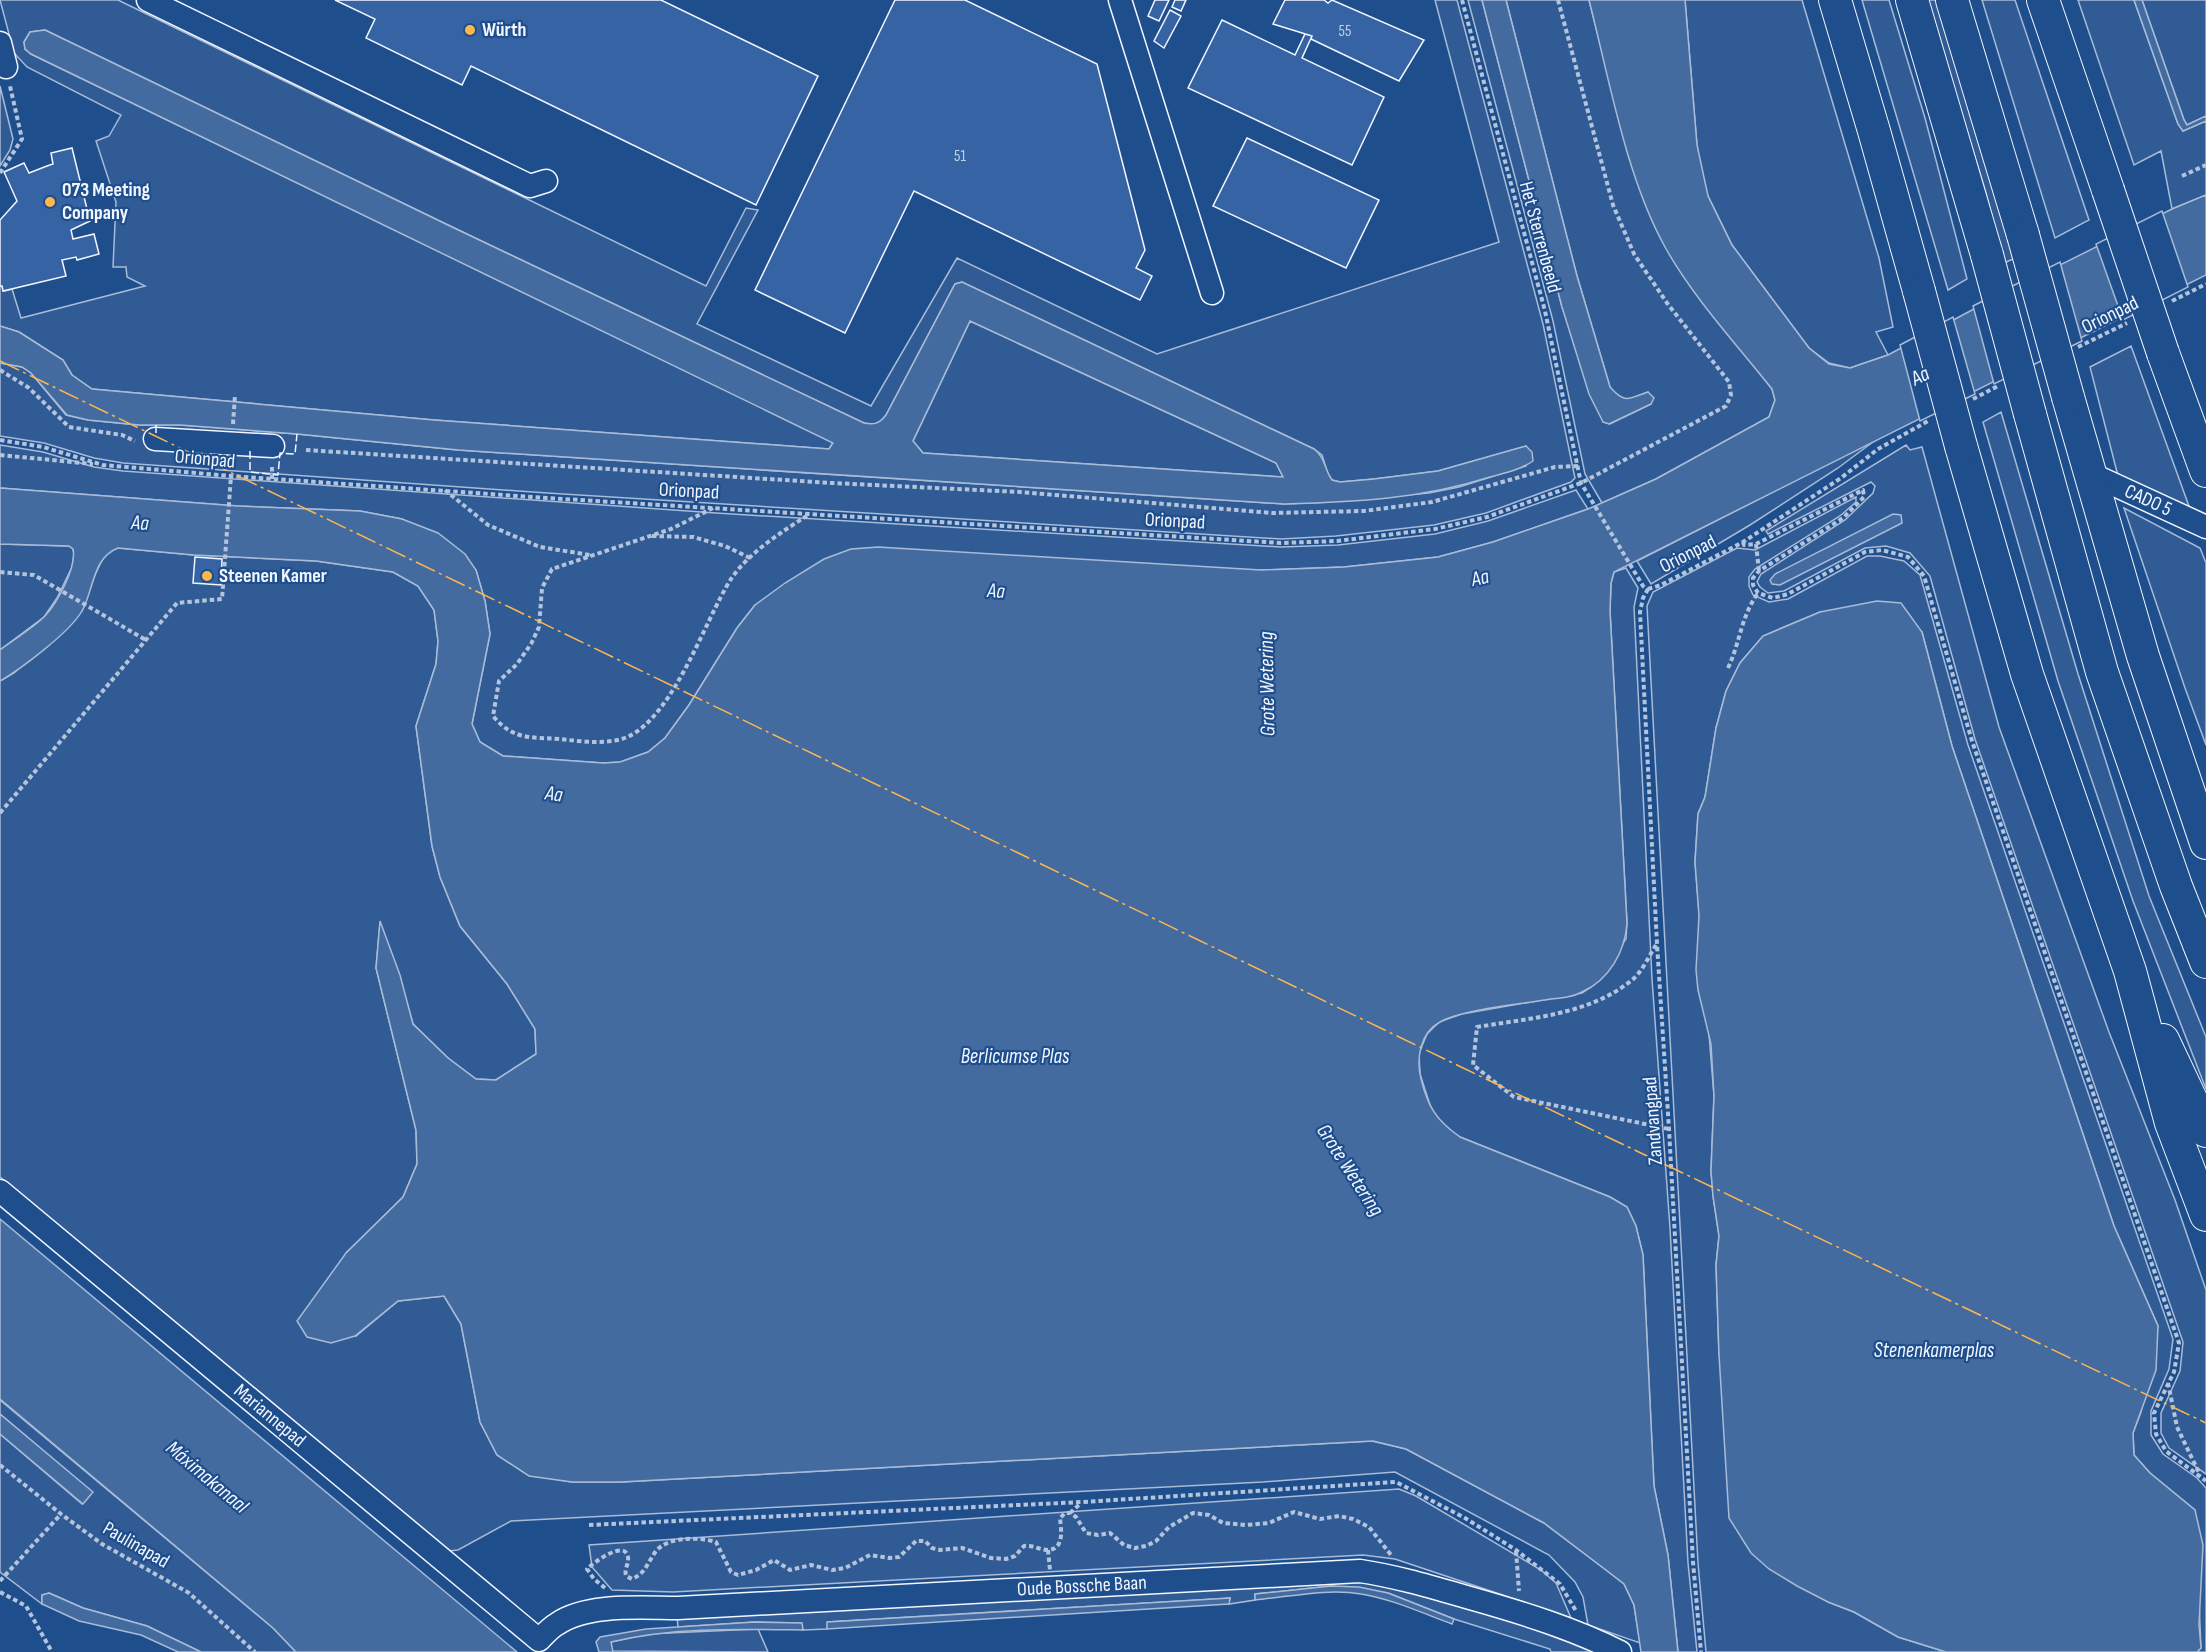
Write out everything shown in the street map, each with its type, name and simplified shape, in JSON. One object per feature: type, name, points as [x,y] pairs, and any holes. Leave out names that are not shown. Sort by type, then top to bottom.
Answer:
[{"type":"highway","points":[[1835,0],[2027,674],[2130,971],[2170,1123],[2206,1215]]},
{"type":"highway","points":[[1912,0],[1987,255],[2102,672],[2176,886],[2206,962]]},
{"type":"highway","points":[[1952,0],[2023,235],[2143,656],[2206,843]]},
{"type":"highway","points":[[2043,0],[2163,353],[2206,471]]},
{"type":"highway","points":[[2130,971],[2206,1131]]},
{"type":"street","points":[[148,0],[530,186],[546,181]]},
{"type":"street","points":[[1120,0],[1212,293]]},
{"type":"street","points":[[0,43],[6,68]]},
{"type":"street","points":[[150,448],[232,443],[273,446]]},
{"type":"street","name":"CADO 5","points":[[2091,474],[2206,527]]},
{"type":"street","name":"Mariannepad","points":[[0,1191],[539,1640]]},
{"type":"street","name":"Oude Bossche Baan","points":[[539,1640],[556,1624],[576,1614],[628,1607],[678,1608],[1360,1571],[1413,1581],[1520,1612],[1588,1636],[1620,1652]]},
{"type":"path","name":"Het Sterrenbeeld","points":[[1462,0],[1545,311],[1581,483]]},
{"type":"path","points":[[1558,0],[1613,206],[1634,254],[1667,303],[1729,382],[1731,395],[1726,406],[1581,483]]},
{"type":"path","points":[[0,173],[22,139],[6,68]]},
{"type":"path","points":[[2181,176],[2206,165]]},
{"type":"path","name":"Orionpad","points":[[2165,304],[2206,284]]},
{"type":"path","name":"Orionpad","points":[[2071,351],[2133,320]]},
{"type":"path","points":[[0,370],[29,388],[69,427],[122,435],[150,448],[161,470]]},
{"type":"path","points":[[1966,402],[2008,381]]},
{"type":"path","points":[[232,443],[235,395]]},
{"type":"path","name":"Orionpad","points":[[0,440],[43,447],[102,465],[231,476],[1281,543],[1337,541],[1445,527],[1487,517],[1581,483],[1641,582],[1648,589],[1661,585],[1743,542],[1841,478],[1878,449],[1935,417]]},
{"type":"path","points":[[306,450],[832,483],[1020,492],[1272,513],[1364,512],[1432,502],[1555,467],[1578,466]]},
{"type":"path","points":[[0,456],[102,465]]},
{"type":"path","points":[[0,813],[177,603],[222,599],[231,476]]},
{"type":"path","points":[[1743,542],[1744,545],[1756,544],[1863,489],[1864,497],[1843,518],[1759,571],[1753,578],[1753,585],[1758,593],[1773,598],[1788,594],[1865,552],[1882,550],[1908,557],[1924,576],[1972,741],[2179,1343],[2174,1372],[2154,1413],[2156,1434],[2166,1451],[2206,1481]]},
{"type":"path","points":[[444,490],[488,525],[540,547],[591,555]]},
{"type":"path","points":[[714,507],[671,529],[552,569],[542,588],[539,627],[531,644],[517,664],[499,681],[493,716],[501,726],[515,736],[599,742],[620,740],[639,732],[648,724],[671,693],[732,578],[750,558],[783,531],[809,514]]},
{"type":"path","points":[[648,536],[693,537],[725,546],[750,558]]},
{"type":"path","points":[[1756,544],[1759,571]]},
{"type":"path","points":[[0,572],[34,575],[146,640]]},
{"type":"path","name":"Zandvangpad","points":[[1648,589],[1640,612],[1693,1562],[1701,1652]]},
{"type":"path","points":[[1728,668],[1736,651],[1742,623],[1758,593]]},
{"type":"path","points":[[1657,944],[1634,978],[1601,1000],[1562,1013],[1477,1027],[1473,1065],[1514,1097],[1669,1130]]},
{"type":"path","points":[[2168,1383],[2177,1427],[2200,1475]]},
{"type":"path","name":"Paulinapad","points":[[0,1465],[102,1544],[189,1593],[255,1652]]},
{"type":"path","points":[[589,1526],[1083,1502],[1396,1482],[1466,1518],[1516,1550],[1560,1584],[1575,1608],[1588,1636]]},
{"type":"path","points":[[628,1607],[594,1579],[587,1569],[595,1561],[616,1551],[627,1553],[628,1560],[624,1570],[626,1576],[632,1579],[639,1576],[658,1549],[670,1542],[693,1539],[716,1542],[731,1572],[738,1575],[756,1570],[774,1560],[790,1570],[811,1565],[832,1570],[845,1568],[870,1554],[889,1558],[900,1557],[916,1541],[925,1541],[932,1548],[940,1550],[962,1548],[991,1558],[1006,1559],[1015,1556],[1024,1546],[1031,1545],[1048,1550],[1056,1546],[1061,1541],[1060,1518],[1071,1513],[1083,1502]]},
{"type":"path","points":[[1071,1513],[1086,1533],[1098,1535],[1110,1533],[1124,1545],[1135,1548],[1156,1541],[1169,1527],[1193,1513],[1209,1515],[1223,1523],[1246,1525],[1269,1523],[1294,1512],[1320,1519],[1339,1516],[1353,1519],[1369,1527],[1413,1581]]},
{"type":"path","points":[[0,1581],[61,1514]]},
{"type":"path","points":[[1516,1550],[1520,1612]]},
{"type":"path","points":[[0,1592],[26,1606],[52,1652]]},
{"type":"shaded area","points":[[0,0],[118,0],[706,286],[746,208],[758,210],[697,324],[871,406],[957,258],[1157,354],[1499,242],[1435,0],[1457,0],[1543,324],[1575,478],[1571,482],[1486,513],[1434,525],[1336,536],[1281,539],[547,493],[123,463],[94,458],[44,443],[0,436],[0,363],[22,367],[31,373],[66,415],[88,420],[297,434],[458,450],[1284,504],[1429,493],[1459,487],[1526,466],[1526,446],[1438,471],[1340,482],[1332,480],[1322,455],[1314,449],[962,282],[955,284],[886,415],[880,422],[872,425],[864,423],[45,30],[30,32],[24,42],[25,49],[31,54],[833,442],[829,449],[434,420],[92,389],[72,375],[63,360],[19,332],[0,326],[0,286],[4,291],[12,289],[21,318],[145,286],[127,277],[126,267],[113,267],[116,202],[96,141],[109,136],[121,115],[27,67],[14,53]]},
{"type":"shaded area","points":[[1468,0],[1482,0],[1562,307],[1603,422],[1610,424],[1651,404],[1648,392],[1626,400],[1619,398],[1610,387],[1577,276],[1506,0],[1589,0],[1628,154],[1640,189],[1665,246],[1684,277],[1772,389],[1775,400],[1769,417],[1656,479],[1602,503],[1585,474],[1553,321]]},
{"type":"shaded area","points":[[1685,0],[1802,0],[1879,258],[1893,327],[1876,332],[1888,355],[1850,368],[1829,363],[1809,348],[1732,245],[1708,196],[1701,171]]},
{"type":"shaded area","points":[[1862,0],[1889,0],[1925,118],[1967,279],[1948,290]]},
{"type":"shaded area","points":[[1927,0],[1940,0],[1997,191],[2013,259],[2004,263],[1986,193]]},
{"type":"shaded area","points":[[1982,0],[2015,0],[2089,220],[2055,238]]},
{"type":"shaded area","points":[[2078,0],[2134,0],[2178,124],[2183,131],[2206,121],[2206,195],[2172,209],[2161,151],[2134,165]]},
{"type":"shaded area","points":[[2142,0],[2206,0],[2206,116],[2187,125],[2184,120]]},
{"type":"shaded area","points":[[0,86],[13,139],[10,150],[0,166]]},
{"type":"shaded area","points":[[970,321],[1276,463],[1283,477],[923,453],[913,441]]},
{"type":"shaded area","points":[[2131,346],[2190,509],[2118,476],[2090,367]]},
{"type":"shaded area","points":[[2001,412],[2078,674],[2149,896],[2206,1037],[2206,1089],[2133,901],[2058,681],[1983,422]]},
{"type":"shaded area","points":[[1877,439],[1838,468],[1750,525],[1651,584],[1637,561]]},
{"type":"shaded area","points":[[0,445],[43,452],[94,467],[123,471],[716,513],[1281,547],[1338,545],[1435,534],[1488,521],[1576,490],[1588,509],[1493,542],[1438,557],[1344,567],[1261,570],[755,605],[737,628],[689,705],[665,738],[648,752],[621,762],[603,763],[503,756],[480,742],[472,724],[490,634],[485,601],[476,570],[402,519],[360,511],[238,506],[0,488]]},
{"type":"shaded area","points":[[1906,445],[1910,450],[1922,447],[1999,727],[2109,1032],[2175,1200],[2206,1290],[2206,1474],[2169,1448],[2161,1433],[2161,1413],[2180,1371],[2183,1342],[1975,739],[1930,576],[1910,553],[1886,546],[1865,548],[1784,591],[1768,593],[1757,582],[1761,574],[1845,520],[1873,493],[1875,486],[1871,482],[1768,534],[1766,531]]},
{"type":"shaded area","points":[[1856,497],[1856,502],[1840,516],[1755,569],[1749,577],[1749,586],[1753,595],[1769,602],[1788,599],[1867,556],[1904,561],[1920,575],[1968,745],[2173,1339],[2169,1369],[2151,1411],[2151,1435],[2163,1454],[2197,1478],[2206,1488],[2206,1652],[2197,1652],[2201,1648],[2195,1510],[2150,1473],[2134,1455],[2133,1433],[2141,1412],[2158,1326],[2114,1226],[1952,746],[1922,632],[1820,612],[1763,636],[1740,663],[1726,691],[1716,728],[1705,797],[1698,814],[1695,862],[1714,1096],[1711,1171],[1719,1236],[1716,1265],[1719,1355],[1828,1602],[1854,1612],[1898,1637],[1946,1652],[1706,1652],[1698,1563],[1647,606],[1653,592],[1737,548],[1755,550]]},
{"type":"shaded area","points":[[2124,508],[2200,548],[2206,563],[2206,745],[2185,688]]},
{"type":"shaded area","points":[[0,544],[69,546],[73,549],[74,554],[72,567],[57,598],[44,617],[0,650]]},
{"type":"shaded area","points":[[118,548],[194,555],[316,561],[393,572],[418,586],[434,610],[438,641],[436,664],[416,726],[432,846],[440,877],[460,926],[507,984],[535,1029],[536,1054],[496,1080],[476,1079],[448,1058],[413,1024],[399,975],[380,923],[376,968],[416,1130],[417,1164],[403,1197],[346,1253],[356,1336],[398,1301],[444,1296],[461,1324],[480,1422],[497,1455],[529,1475],[572,1482],[621,1482],[1372,1441],[1406,1449],[1544,1523],[1624,1584],[1634,1605],[1640,1643],[1588,1625],[1583,1597],[1575,1582],[1549,1555],[1395,1472],[1263,1482],[511,1521],[458,1550],[449,1551],[0,1177],[0,681],[14,673],[82,611],[103,558],[108,551]]},
{"type":"shaded area","points":[[1626,568],[1638,588],[1634,607],[1652,979],[1670,1228],[1688,1563],[1697,1652],[1678,1652],[1668,1555],[1654,1486],[1643,1255],[1636,1226],[1627,1207],[1610,1197],[1460,1137],[1443,1125],[1431,1108],[1420,1074],[1419,1053],[1427,1034],[1439,1022],[1462,1014],[1582,993],[1594,985],[1626,939],[1610,611],[1611,583],[1614,572]]},
{"type":"shaded area","points":[[0,1400],[273,1628],[296,1652],[201,1652],[147,1626],[83,1608],[49,1593],[42,1595],[42,1604],[0,1572],[0,1434],[82,1504],[92,1492],[0,1414]]},
{"type":"shaded area","points":[[1399,1489],[1416,1496],[1541,1570],[1556,1583],[1571,1618],[1395,1559],[1363,1555],[673,1592],[612,1590],[592,1567],[589,1545]]},
{"type":"shaded area","points":[[1395,1580],[1602,1652],[1551,1652],[1550,1649],[1454,1619],[1388,1593],[1331,1586],[1255,1594],[1255,1600],[1229,1604],[1230,1598],[828,1622],[827,1629],[803,1630],[801,1623],[755,1622],[678,1627],[677,1616]]},
{"type":"shaded area","points":[[758,1629],[768,1652],[611,1651],[611,1642],[646,1634]]},
{"type":"water","points":[[1482,0],[1506,0],[1577,276],[1610,387],[1623,398],[1631,398],[1648,392],[1654,398],[1651,404],[1609,424],[1603,422],[1589,394],[1562,307]]},
{"type":"water","name":"Berlicumse Plas","points":[[1589,0],[1685,0],[1697,145],[1708,196],[1732,245],[1809,348],[1829,364],[1850,368],[1888,355],[2000,295],[2172,209],[2206,195],[2206,275],[1614,572],[1611,583],[1610,611],[1627,923],[1619,954],[1608,973],[1592,987],[1579,994],[1477,1010],[1450,1017],[1433,1027],[1421,1047],[1419,1063],[1427,1097],[1439,1119],[1452,1131],[1460,1137],[1610,1197],[1627,1207],[1636,1226],[1643,1255],[1654,1486],[1668,1555],[1678,1652],[1641,1652],[1634,1605],[1624,1584],[1544,1523],[1406,1449],[1373,1441],[621,1482],[572,1482],[529,1476],[497,1455],[480,1422],[461,1324],[444,1296],[398,1301],[355,1336],[331,1343],[307,1337],[297,1321],[346,1253],[403,1197],[417,1164],[416,1130],[376,968],[380,921],[400,975],[413,1024],[448,1058],[476,1079],[496,1080],[536,1054],[535,1029],[507,984],[460,926],[440,877],[432,846],[416,726],[436,664],[438,641],[434,610],[418,586],[393,572],[316,561],[194,555],[118,548],[109,553],[98,567],[86,603],[76,620],[44,649],[0,681],[0,650],[50,610],[69,575],[73,549],[69,546],[0,544],[0,488],[238,506],[360,511],[402,519],[438,533],[465,554],[476,570],[485,601],[490,634],[472,724],[480,742],[503,756],[603,763],[620,762],[648,752],[665,738],[689,705],[737,628],[755,605],[824,559],[851,549],[878,547],[1261,570],[1344,567],[1438,557],[1493,542],[1588,509],[1656,479],[1769,417],[1775,400],[1772,389],[1688,284],[1651,219],[1629,159]]},
{"type":"water","points":[[2134,0],[2142,0],[2184,120],[2187,125],[2206,116],[2206,121],[2183,131],[2178,124]]},
{"type":"water","points":[[45,30],[864,423],[876,423],[886,415],[955,284],[962,282],[1314,449],[1321,456],[1332,480],[1340,482],[1438,471],[1526,446],[1532,452],[1533,461],[1506,473],[1413,495],[1284,504],[458,450],[297,434],[180,425],[139,425],[88,420],[67,415],[31,373],[22,367],[0,363],[0,326],[19,332],[63,360],[72,375],[92,389],[434,420],[829,449],[833,443],[31,54],[25,49],[24,42],[30,32]],"holes":[[[970,321],[1276,463],[1283,477],[923,453],[913,441]]]},
{"type":"water","points":[[1893,514],[1901,515],[1902,523],[1780,585],[1772,584],[1770,580],[1775,574]]},
{"type":"water","name":"Stenenkamerplas","points":[[1877,601],[1901,603],[1922,632],[1952,746],[2114,1226],[2158,1326],[2156,1370],[2133,1433],[2134,1455],[2150,1473],[2195,1510],[2203,1545],[2199,1625],[2201,1648],[2197,1652],[1946,1652],[1898,1637],[1854,1612],[1797,1586],[1769,1569],[1751,1553],[1729,1518],[1719,1355],[1716,1265],[1719,1236],[1711,1171],[1714,1096],[1711,1044],[1698,990],[1696,970],[1699,916],[1695,862],[1698,814],[1705,797],[1716,728],[1726,691],[1740,663],[1763,636],[1820,612]]},
{"type":"water","name":"Máximakanaal","points":[[0,1219],[517,1652],[296,1652],[273,1628],[0,1399]]},
{"type":"water","points":[[0,1414],[93,1492],[83,1504],[0,1434]]},
{"type":"water","points":[[1331,1586],[1359,1587],[1388,1593],[1454,1619],[1452,1624],[1384,1599],[1348,1592],[1321,1592],[1255,1600],[1255,1594]]},
{"type":"water","points":[[49,1593],[83,1608],[147,1626],[201,1652],[178,1652],[141,1635],[79,1621],[42,1604],[42,1595]]},
{"type":"water","points":[[1230,1598],[1229,1604],[827,1629],[827,1622]]},
{"type":"water","points":[[755,1622],[802,1623],[803,1630],[682,1631],[611,1642],[613,1652],[599,1652],[596,1642],[600,1637],[646,1629]]},
{"type":"pier","points":[[2162,211],[2188,287],[2123,320],[2096,244]]},
{"type":"pier","points":[[2060,262],[2082,341],[1994,384],[1973,306]]},
{"type":"pier","points":[[1953,317],[1975,394],[1920,421],[1900,345]]},
{"type":"building","points":[[335,0],[661,0],[818,76],[756,205],[471,66],[462,85],[366,38],[375,19]]},
{"type":"building","points":[[895,0],[965,0],[1097,64],[1145,250],[1136,268],[1152,276],[1140,300],[914,191],[845,333],[755,290]]},
{"type":"building","points":[[1155,0],[1169,0],[1159,21],[1148,16]]},
{"type":"building","points":[[1175,0],[1186,0],[1181,11],[1172,7]]},
{"type":"building","points":[[1285,0],[1324,0],[1328,3],[1332,0],[1424,40],[1399,81],[1311,39],[1312,36],[1273,24]]},
{"type":"building","points":[[1170,10],[1181,16],[1164,48],[1154,41]]},
{"type":"building","points":[[1222,20],[1295,55],[1305,34],[1312,36],[1302,58],[1384,97],[1352,165],[1188,88]]},
{"type":"building","points":[[1247,138],[1379,200],[1346,268],[1213,206]]},
{"type":"building","points":[[72,148],[90,221],[71,230],[73,239],[94,234],[99,254],[77,260],[76,257],[62,260],[66,276],[3,291],[0,286],[0,220],[17,201],[4,172],[24,163],[29,173],[53,164],[51,153]]},
{"type":"building","name":"Steenen Kamer","points":[[195,557],[222,559],[221,585],[193,583]]},
{"type":"fence","points":[[156,424],[156,433]]},
{"type":"fence","points":[[250,451],[250,472],[278,475],[280,453],[295,454],[297,434]]},
{"type":"power","points":[[0,361],[1486,1079],[2206,1423]]},
{"type":"place","name":"Würth","points":[[470,30]]},
{"type":"place","name":"073 Meeting Company","points":[[50,202]]},
{"type":"place","name":"Steenen Kamer","points":[[207,576]]},
{"type":"water label","name":"Aa","points":[[1920,376]]},
{"type":"water label","name":"Aa","points":[[140,523]]},
{"type":"water label","name":"Aa","points":[[1480,578]]},
{"type":"water label","name":"Aa","points":[[996,591]]},
{"type":"water label","name":"Grote Wetering","points":[[1267,684]]},
{"type":"water label","name":"Aa","points":[[554,794]]},
{"type":"water label","name":"Grote Wetering","points":[[1350,1170]]}]
